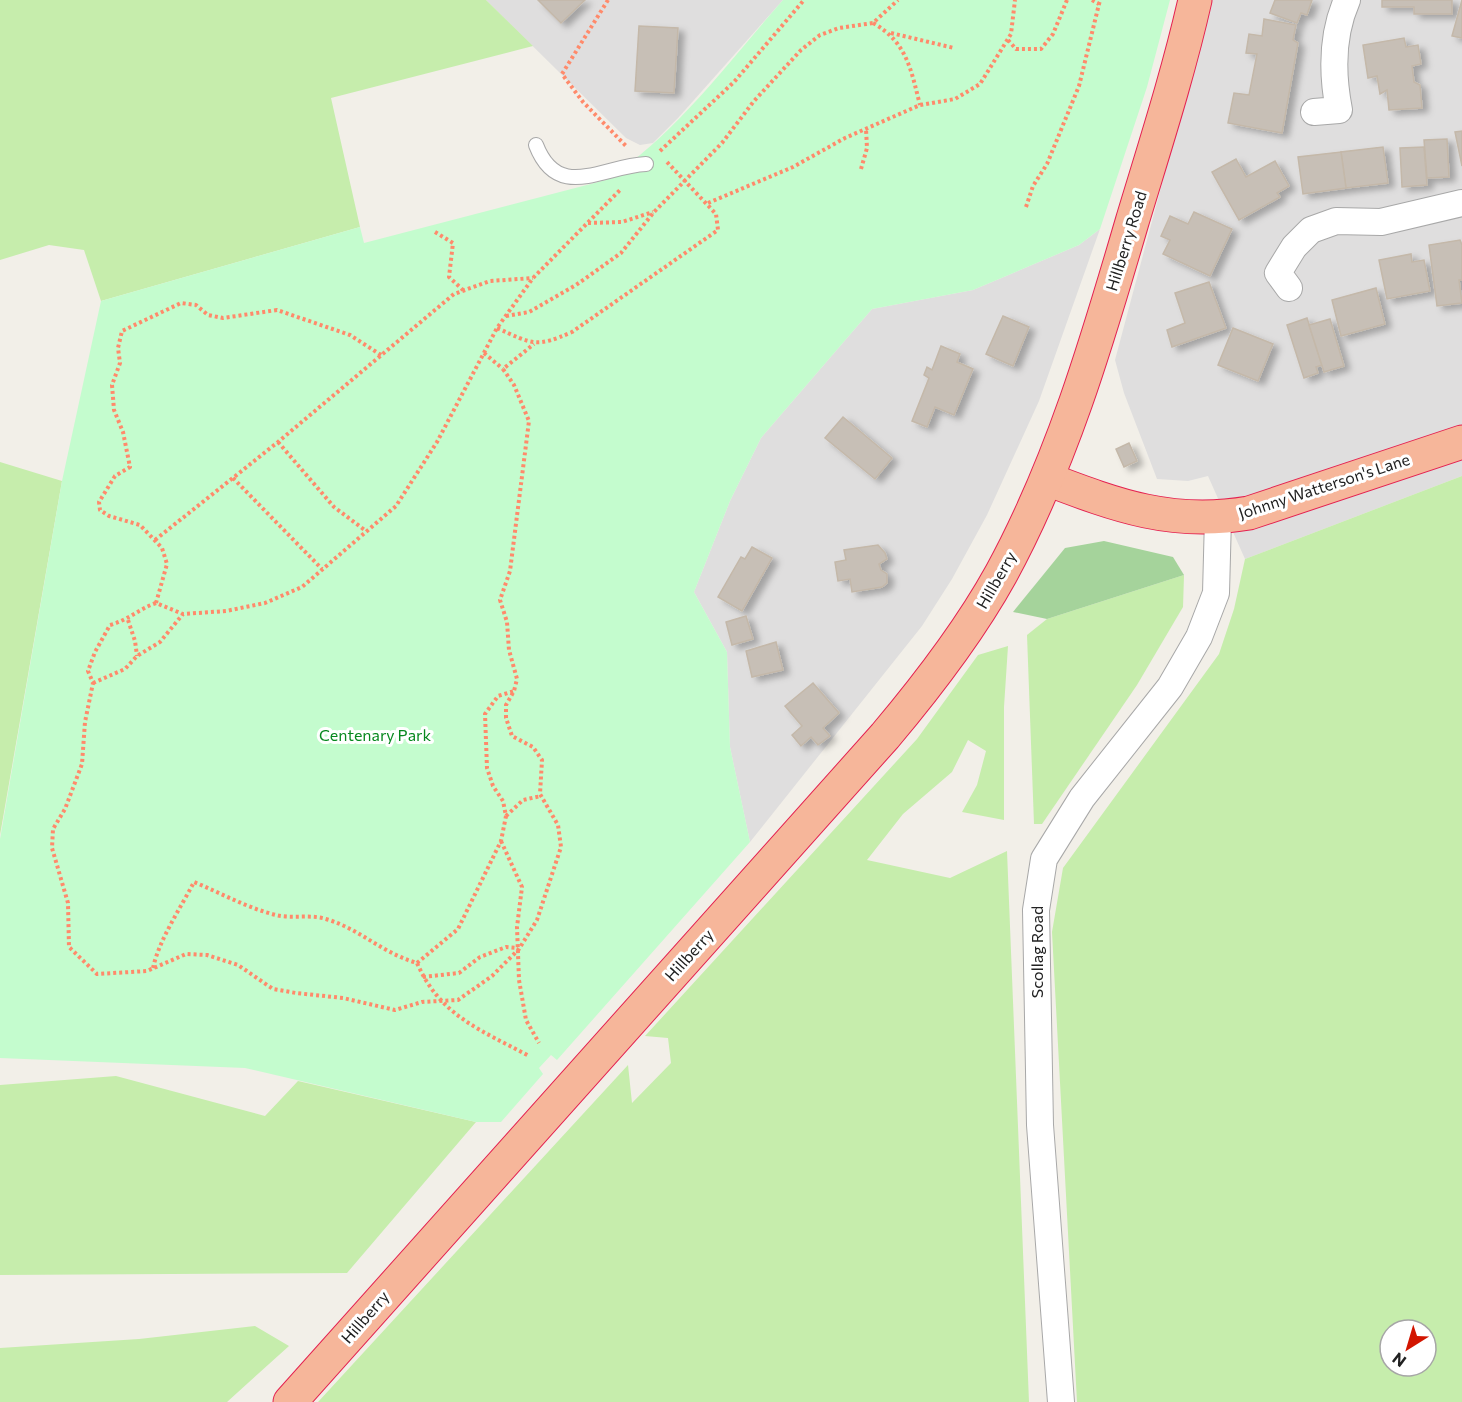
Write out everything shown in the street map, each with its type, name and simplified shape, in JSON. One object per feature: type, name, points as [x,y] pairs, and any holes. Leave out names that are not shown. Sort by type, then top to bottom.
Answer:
[{"type":"highway","name":"Hillberry Road","points":[[1047,479],[1118,271],[1195,0]]},
{"type":"highway","name":"Johnny Watterson's Lane","points":[[1047,479],[1151,513],[1187,519],[1218,518],[1249,513],[1462,442]]},
{"type":"highway","name":"Hillberry","points":[[290,1402],[922,692],[1000,574],[1047,479]]},
{"type":"street","points":[[1337,111],[1334,84],[1335,48],[1347,0]]},
{"type":"street","points":[[1276,274],[1294,247],[1311,230],[1336,221],[1381,222],[1462,203]]},
{"type":"street","name":"Scollag Road","points":[[1061,1402],[1040,1125],[1036,910],[1044,859],[1082,798],[1170,687],[1199,637],[1216,593],[1218,518]]},
{"type":"lane","points":[[536,145],[548,167],[569,178],[625,165],[646,165]]},
{"type":"path","points":[[608,0],[562,75],[618,139]]},
{"type":"path","points":[[503,369],[534,344],[552,341],[572,332],[718,230],[716,214],[708,203],[657,154],[734,82],[804,0]]},
{"type":"path","points":[[506,316],[529,312],[621,253],[654,212],[722,143],[754,101],[801,50],[820,35],[839,28],[873,23],[898,0]]},
{"type":"path","points":[[708,203],[793,167],[866,129],[920,105],[955,99],[980,84],[1011,34],[1015,0]]},
{"type":"path","points":[[1008,40],[1016,49],[1041,49],[1053,34],[1067,0]]},
{"type":"path","points":[[1026,207],[1030,193],[1047,164],[1079,86],[1100,2],[1092,0]]},
{"type":"path","points":[[873,23],[890,32],[954,48]]},
{"type":"path","points":[[890,32],[908,60],[920,105]]},
{"type":"path","points":[[861,169],[867,148],[866,129]]},
{"type":"path","points":[[484,353],[503,369],[514,385],[529,421],[510,571],[500,600],[507,622],[509,650],[517,679],[514,691],[506,705],[506,718],[512,736],[533,747],[542,760],[539,779],[541,796],[558,825],[561,847],[537,920],[519,948],[492,976],[458,1000],[422,1002],[395,1010],[343,998],[273,989],[238,965],[207,955],[186,954],[147,971],[97,974],[69,947],[68,903],[52,848],[53,829],[65,809],[82,764],[85,722],[93,683],[88,671],[110,625],[128,620],[146,606],[156,603],[183,614],[226,611],[265,603],[302,587],[396,506],[437,442],[497,328],[533,278],[646,165]]},
{"type":"path","points":[[588,223],[622,222],[654,212]]},
{"type":"path","points":[[435,232],[453,243],[449,277],[463,291]]},
{"type":"path","points":[[155,540],[278,442],[454,294],[490,281],[533,278]]},
{"type":"path","points":[[156,603],[167,564],[162,548],[140,525],[109,516],[100,510],[99,502],[115,476],[130,467],[123,432],[114,410],[112,385],[120,363],[118,348],[122,331],[181,303],[196,305],[208,315],[223,318],[277,309],[350,335],[381,355]]},
{"type":"path","points":[[497,328],[534,344]]},
{"type":"path","points":[[278,442],[334,507],[366,531]]},
{"type":"path","points":[[233,478],[322,569]]},
{"type":"path","points":[[93,683],[126,669],[137,656],[160,642],[183,614]]},
{"type":"path","points":[[128,620],[135,640],[137,656]]},
{"type":"path","points":[[417,963],[459,929],[501,841],[506,816],[502,801],[493,786],[487,768],[485,714],[498,696],[514,691]]},
{"type":"path","points":[[506,816],[523,800],[541,796]]},
{"type":"path","points":[[501,841],[522,886],[517,927],[519,980],[526,1020],[539,1043]]},
{"type":"path","points":[[153,968],[157,949],[170,931],[194,882],[232,900],[277,916],[324,918],[355,930],[380,949],[417,963],[423,977],[441,1002],[466,1022],[529,1056]]},
{"type":"path","points":[[423,977],[459,973],[480,957],[506,947],[519,948]]},
{"type":"shaded area","points":[[486,0],[783,0],[678,118],[653,143],[640,145],[626,138]]},
{"type":"shaded area","points":[[1211,0],[1462,0],[1462,476],[1245,559],[1208,476],[1188,481],[1157,479],[1124,393],[1115,360]]},
{"type":"shaded area","points":[[1100,229],[1039,401],[987,515],[952,579],[922,626],[750,842],[730,747],[727,652],[694,592],[730,501],[761,438],[872,309],[973,290],[1079,245]]},
{"type":"green space","points":[[0,0],[486,0],[533,46],[331,98],[360,227],[101,301],[84,250],[49,245],[0,260]]},
{"type":"green space","name":"Centenary Park","points":[[783,0],[1170,0],[1147,87],[1100,229],[1079,245],[973,290],[872,309],[761,438],[730,501],[694,592],[727,652],[730,747],[750,842],[557,1060],[551,1055],[539,1068],[543,1074],[501,1122],[476,1122],[245,1068],[0,1058],[0,839],[62,481],[101,301],[360,227],[364,243],[606,180],[655,142],[678,120]]},
{"type":"green space","points":[[0,462],[62,481],[0,835]]},
{"type":"green space","points":[[1462,476],[1462,1402],[1077,1402],[1052,932],[1063,868],[1219,654],[1234,609],[1245,559]]},
{"type":"green space","points":[[1104,541],[1173,557],[1184,575],[1047,619],[1013,612],[1065,548]]},
{"type":"green space","points":[[1184,575],[1183,607],[1137,685],[1042,824],[1034,824],[1027,635],[1047,619]]},
{"type":"green space","points":[[1008,646],[1004,707],[1004,820],[962,812],[977,785],[986,751],[968,740],[952,772],[903,814],[867,860],[950,878],[1007,851],[1029,1402],[318,1402],[628,1065],[632,1103],[671,1063],[668,1038],[645,1036],[917,739],[978,655]]},
{"type":"green space","points":[[116,1076],[265,1116],[298,1081],[476,1122],[347,1273],[0,1275],[0,1085]]},
{"type":"green space","points":[[255,1326],[289,1346],[227,1402],[0,1402],[0,1348],[139,1339]]},
{"type":"building","points":[[538,0],[585,0],[561,23]]},
{"type":"building","points":[[1275,0],[1312,0],[1307,15],[1301,13],[1297,23],[1270,13]]},
{"type":"building","points":[[1382,0],[1452,0],[1452,14],[1414,14],[1414,7],[1382,7]]},
{"type":"building","points":[[1462,0],[1462,38],[1452,36]]},
{"type":"building","points":[[1264,19],[1296,25],[1293,40],[1298,43],[1282,133],[1228,123],[1234,93],[1249,95],[1257,54],[1246,53],[1249,34],[1262,36]]},
{"type":"building","points":[[639,26],[678,28],[674,93],[635,91]]},
{"type":"building","points":[[1404,38],[1406,47],[1418,45],[1421,64],[1412,66],[1414,82],[1420,85],[1422,108],[1389,110],[1387,90],[1380,94],[1377,76],[1368,78],[1363,45]]},
{"type":"building","points":[[1462,131],[1462,166],[1455,132]]},
{"type":"building","points":[[1447,139],[1449,177],[1427,178],[1424,140]]},
{"type":"building","points":[[1383,147],[1388,183],[1346,188],[1341,152]]},
{"type":"building","points":[[1424,147],[1427,185],[1402,187],[1400,148]]},
{"type":"building","points":[[1341,152],[1346,188],[1303,194],[1298,157]]},
{"type":"building","points":[[1236,159],[1246,177],[1275,161],[1289,186],[1277,193],[1280,197],[1239,220],[1212,172]]},
{"type":"building","points":[[1194,212],[1232,229],[1210,276],[1163,254],[1170,240],[1161,236],[1170,216],[1188,224]]},
{"type":"building","points":[[1460,240],[1462,280],[1459,280],[1462,303],[1437,306],[1429,245]]},
{"type":"building","points":[[1411,254],[1412,262],[1424,260],[1430,291],[1387,299],[1379,260]]},
{"type":"building","points":[[1209,282],[1226,328],[1172,347],[1167,330],[1185,323],[1175,293]]},
{"type":"building","points":[[1376,288],[1385,324],[1341,336],[1332,300]]},
{"type":"building","points":[[1003,316],[1029,327],[1013,366],[986,354]]},
{"type":"building","points":[[1307,318],[1322,365],[1316,367],[1318,373],[1304,378],[1287,325]]},
{"type":"building","points":[[1330,319],[1344,366],[1324,372],[1309,325]]},
{"type":"building","points":[[1233,328],[1273,344],[1258,381],[1218,365]]},
{"type":"building","points":[[941,346],[960,354],[957,362],[973,369],[954,415],[935,407],[927,427],[912,421],[929,378],[924,375],[927,367],[932,370]]},
{"type":"building","points":[[843,417],[892,458],[875,479],[825,438]]},
{"type":"building","points":[[1129,443],[1137,461],[1124,467],[1116,449]]},
{"type":"building","points":[[878,545],[887,559],[879,564],[881,570],[887,574],[887,583],[882,587],[852,592],[850,579],[838,581],[835,562],[846,560],[844,550]]},
{"type":"building","points":[[752,547],[772,558],[742,611],[718,597],[741,557],[745,559]]},
{"type":"building","points":[[746,616],[753,639],[732,645],[726,622]]},
{"type":"building","points":[[776,642],[783,670],[752,677],[746,651]]},
{"type":"building","points":[[813,683],[839,713],[823,728],[830,736],[818,745],[811,737],[801,746],[792,735],[802,726],[785,706]]}]
